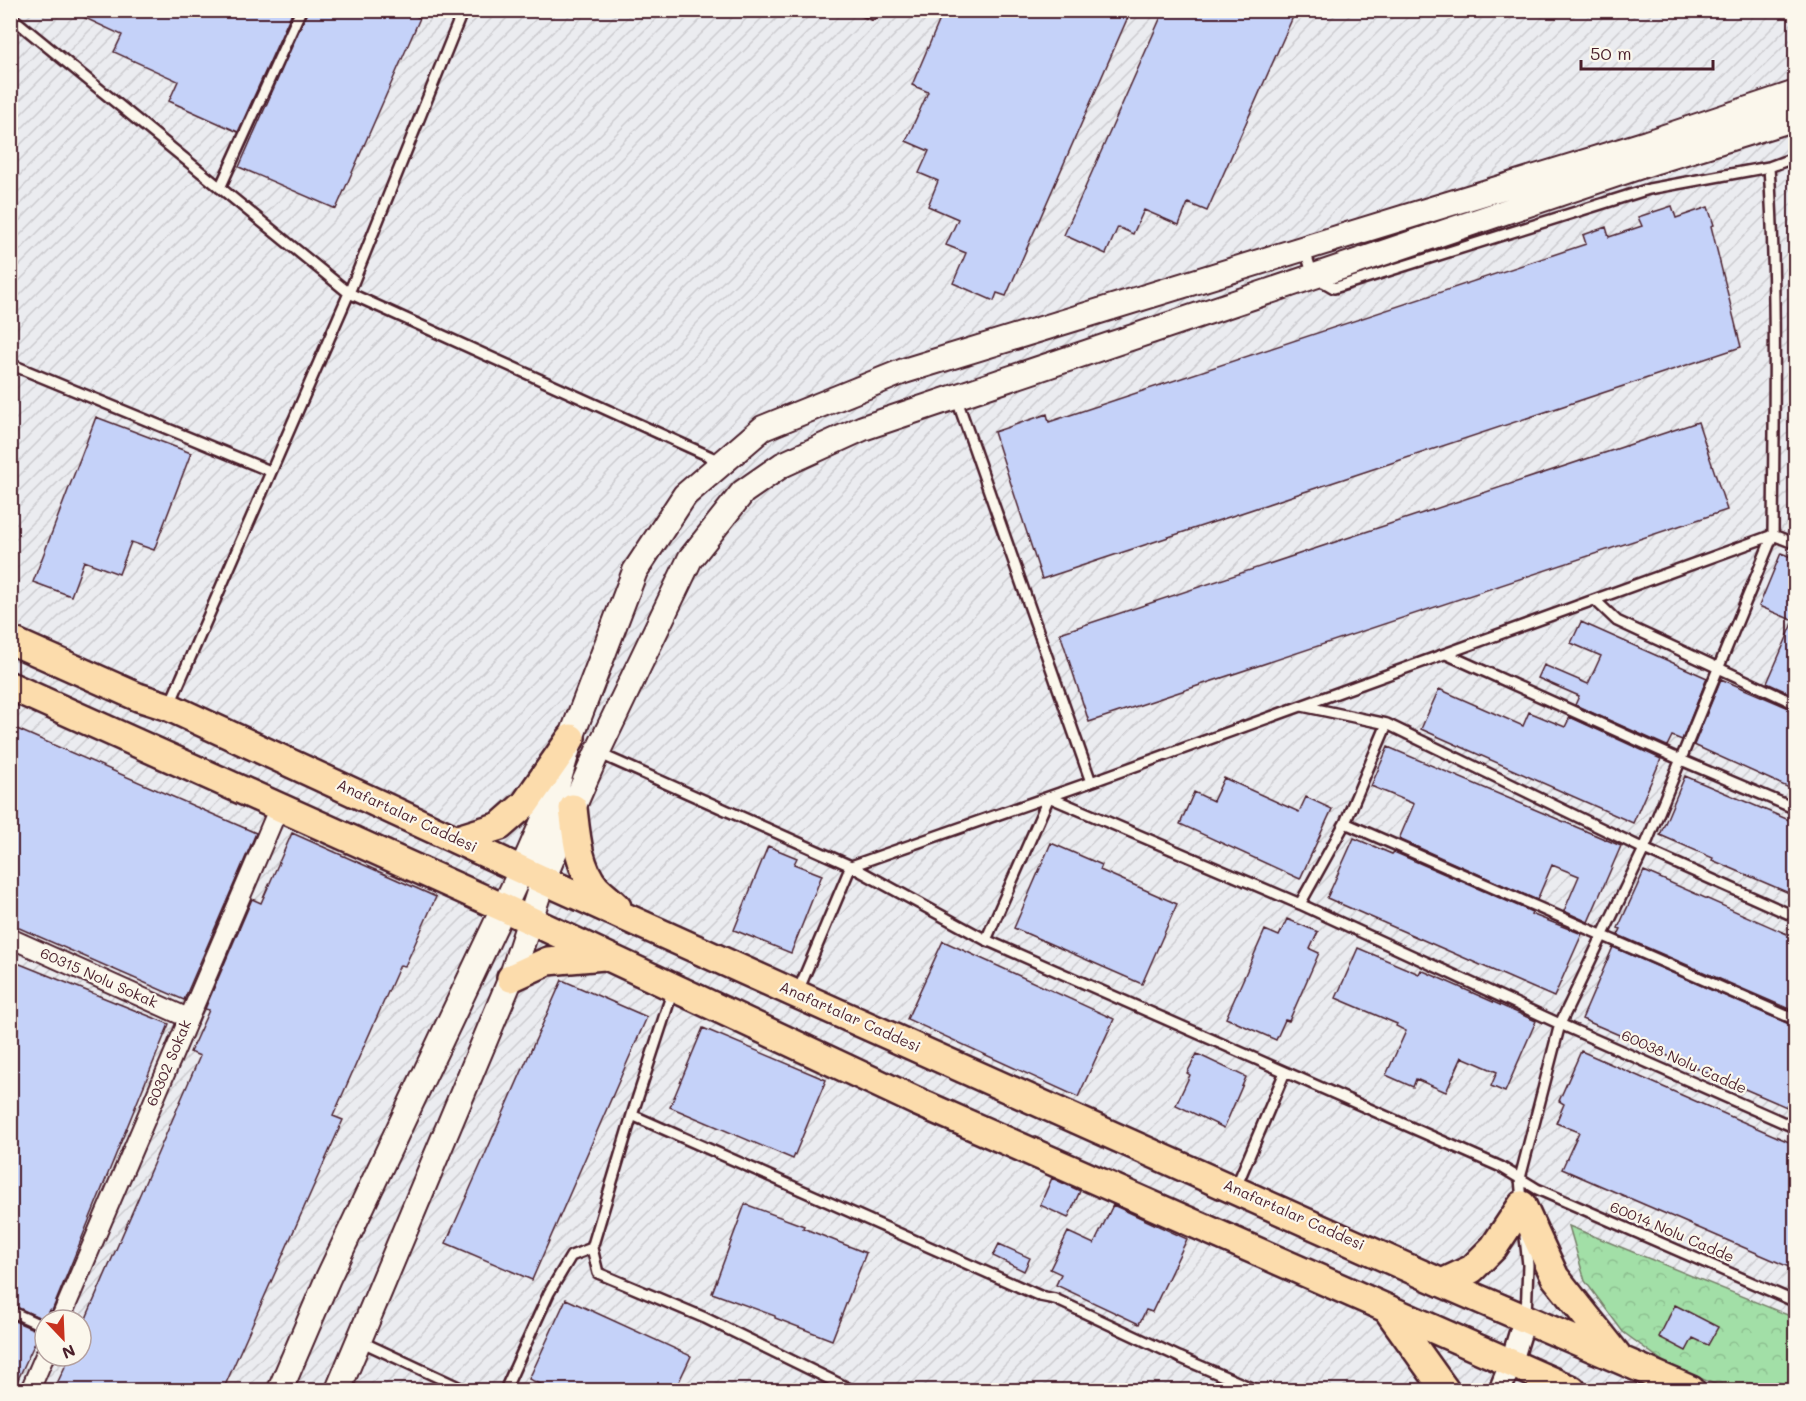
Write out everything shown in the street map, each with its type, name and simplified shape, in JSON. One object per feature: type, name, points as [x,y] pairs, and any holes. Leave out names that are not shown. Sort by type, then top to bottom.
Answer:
[{"type":"main road","points":[[280,1390],[328,1278],[504,909],[533,875],[573,808],[690,559],[743,492],[782,465],[862,428],[1314,276],[1651,152],[1796,93]]},
{"type":"main road","points":[[338,1390],[511,978],[530,922],[533,875],[571,738],[635,571],[685,495],[763,428],[904,371],[1304,248],[1651,152],[1796,118]]},
{"type":"main road","name":"Anafartalar Caddesi","points":[[10,640],[138,697],[169,707],[632,920],[1442,1283],[1691,1390]]},
{"type":"main road","points":[[10,686],[504,909],[918,1102],[1572,1390]]},
{"type":"main road","points":[[458,839],[500,826],[525,804],[571,738]]},
{"type":"main road","points":[[573,808],[582,864],[595,887],[632,920]]},
{"type":"main road","points":[[511,978],[548,961],[606,956]]},
{"type":"main road","points":[[1442,1283],[1472,1269],[1494,1246],[1526,1191]]},
{"type":"main road","points":[[1526,1191],[1555,1277],[1619,1358]]},
{"type":"main road","points":[[1386,1308],[1445,1390]]},
{"type":"street","name":"60302 Sokak","points":[[65,1308],[279,807]]},
{"type":"street","name":"60315 Nolu Sokak","points":[[10,938],[188,1018]]},
{"type":"street","points":[[1500,1390],[1511,1364],[1525,1318]]},
{"type":"street","points":[[30,1390],[39,1368]]},
{"type":"lane","points":[[220,188],[301,10]]},
{"type":"lane","points":[[169,707],[349,293],[462,13],[450,10]]},
{"type":"lane","points":[[863,10],[872,14],[873,10]]},
{"type":"lane","points":[[10,16],[349,293],[723,462]]},
{"type":"lane","points":[[1304,248],[1314,276],[1334,288],[1649,189],[1769,167],[1796,158]]},
{"type":"lane","points":[[1525,1318],[1528,1265],[1526,1191],[1560,1024],[1644,849],[1773,535],[1774,298],[1769,167]]},
{"type":"lane","points":[[10,364],[270,471]]},
{"type":"lane","points":[[956,396],[1091,782]]},
{"type":"lane","points":[[796,994],[850,866],[1049,798],[1773,535],[1796,544]]},
{"type":"lane","points":[[1595,600],[1617,621],[1796,704]]},
{"type":"lane","points":[[1446,654],[1796,809]]},
{"type":"lane","points":[[1302,706],[1387,724],[1644,849],[1796,917]]},
{"type":"lane","points":[[1300,904],[1344,823],[1387,724]]},
{"type":"lane","name":"60014 Nolu Cadde","points":[[597,753],[850,866],[986,940],[1502,1167],[1526,1191],[1796,1302]]},
{"type":"lane","points":[[986,940],[1049,798]]},
{"type":"lane","name":"60038 Nolu Cadde","points":[[1049,798],[1300,904],[1560,1024],[1796,1128]]},
{"type":"lane","points":[[1344,823],[1796,1020]]},
{"type":"lane","points":[[674,988],[632,1115],[592,1248],[598,1273],[705,1318],[852,1390]]},
{"type":"lane","points":[[1236,1189],[1285,1072]]},
{"type":"lane","points":[[632,1115],[1040,1296],[1055,1299],[1256,1390]]},
{"type":"lane","points":[[505,1390],[549,1293],[571,1256],[592,1248]]},
{"type":"lane","points":[[10,1311],[33,1322]]},
{"type":"lane","points":[[360,1341],[465,1390]]},
{"type":"shaded area","points":[[1768,10],[1795,23],[1795,1390],[11,1390],[10,11]]},
{"type":"green space","points":[[1569,1226],[1795,1318],[1795,1390],[1729,1390],[1668,1365],[1623,1332],[1585,1281]]},
{"type":"building","points":[[68,10],[293,10],[238,132],[169,101],[178,81],[114,52],[122,35]]},
{"type":"building","points":[[308,10],[402,10],[420,18],[336,209],[239,167]]},
{"type":"building","points":[[944,10],[1131,10],[1006,296],[997,293],[994,301],[953,283],[966,253],[946,245],[958,219],[928,206],[938,181],[919,173],[929,151],[906,141],[928,92],[912,85]]},
{"type":"building","points":[[1164,10],[1296,10],[1207,211],[1188,203],[1179,225],[1144,210],[1133,234],[1118,227],[1106,254],[1064,235]]},
{"type":"building","points":[[1672,206],[1676,218],[1708,207],[1741,347],[1042,579],[994,432],[1047,414],[1049,422],[1586,244],[1583,235],[1606,227],[1609,237],[1642,226],[1638,217]]},
{"type":"building","points":[[96,417],[191,453],[154,550],[131,542],[119,574],[84,561],[71,596],[33,582]]},
{"type":"building","points":[[1698,422],[1727,510],[1089,722],[1060,633]]},
{"type":"building","points":[[1781,553],[1796,559],[1796,696],[1767,683],[1794,621],[1759,606]]},
{"type":"building","points":[[1581,622],[1707,678],[1682,740],[1672,736],[1667,746],[1575,705],[1579,696],[1538,678],[1544,665],[1588,684],[1601,656],[1571,643]]},
{"type":"building","points":[[1721,679],[1796,711],[1796,791],[1694,745]]},
{"type":"building","points":[[1439,689],[1523,726],[1529,712],[1565,727],[1570,717],[1661,759],[1633,823],[1421,729]]},
{"type":"building","points":[[10,726],[256,833],[184,1000],[10,924]]},
{"type":"building","points":[[1388,747],[1621,846],[1588,922],[1564,911],[1579,876],[1552,865],[1537,900],[1399,839],[1414,804],[1371,786]]},
{"type":"building","points":[[1685,776],[1796,823],[1796,896],[1660,835]]},
{"type":"building","points":[[1224,778],[1299,812],[1306,797],[1332,809],[1300,879],[1180,824],[1194,792],[1213,801]]},
{"type":"building","points":[[292,833],[436,897],[405,966],[400,965],[333,1116],[343,1120],[223,1390],[54,1390],[64,1368],[93,1368],[93,1308],[91,1308],[200,1056],[190,1052],[209,1010],[205,1009],[252,899],[261,903]]},
{"type":"building","points":[[1354,838],[1392,854],[1394,852],[1532,912],[1531,914],[1582,934],[1554,997],[1327,898]]},
{"type":"building","points":[[1051,843],[1102,865],[1100,870],[1177,904],[1142,984],[1014,928]]},
{"type":"building","points":[[768,846],[797,858],[794,864],[822,875],[791,953],[734,930]]},
{"type":"building","points":[[1644,871],[1796,938],[1796,1012],[1618,935],[1621,929],[1618,928]]},
{"type":"building","points":[[1287,919],[1318,932],[1310,949],[1319,953],[1289,1021],[1285,1020],[1276,1040],[1226,1018],[1265,930],[1279,936]]},
{"type":"building","points":[[943,941],[1114,1019],[1078,1097],[907,1019]]},
{"type":"building","points":[[1613,947],[1796,1027],[1796,1111],[1582,1019]]},
{"type":"building","points":[[1358,948],[1419,974],[1421,970],[1536,1021],[1505,1092],[1491,1086],[1497,1072],[1462,1057],[1446,1092],[1416,1079],[1413,1087],[1386,1075],[1406,1031],[1396,1026],[1397,1024],[1336,998]]},
{"type":"building","points":[[10,960],[169,1024],[53,1308],[33,1308],[33,1315],[10,1304]]},
{"type":"building","points":[[562,980],[647,1017],[532,1280],[446,1243]]},
{"type":"building","points":[[703,1028],[826,1080],[793,1159],[670,1107]]},
{"type":"building","points":[[1581,1051],[1796,1145],[1796,1270],[1562,1169],[1579,1132],[1556,1123],[1564,1104],[1559,1101]]},
{"type":"building","points":[[1197,1054],[1246,1077],[1224,1128],[1176,1105],[1190,1075],[1187,1073]]},
{"type":"building","points":[[1052,1178],[1080,1191],[1068,1218],[1040,1205]]},
{"type":"building","points":[[745,1204],[866,1253],[832,1340],[712,1293]]},
{"type":"building","points":[[1113,1205],[1187,1239],[1152,1312],[1146,1310],[1139,1324],[1056,1285],[1061,1274],[1050,1269],[1068,1232],[1094,1244]]},
{"type":"building","points":[[999,1244],[1030,1258],[1024,1271],[993,1256]]},
{"type":"building","points":[[566,1299],[691,1356],[675,1390],[554,1390],[529,1379]]},
{"type":"building","points":[[1675,1305],[1718,1327],[1708,1345],[1693,1338],[1686,1351],[1659,1337]]},
{"type":"building","points":[[10,1319],[33,1329],[33,1347],[13,1390],[10,1390]]}]
